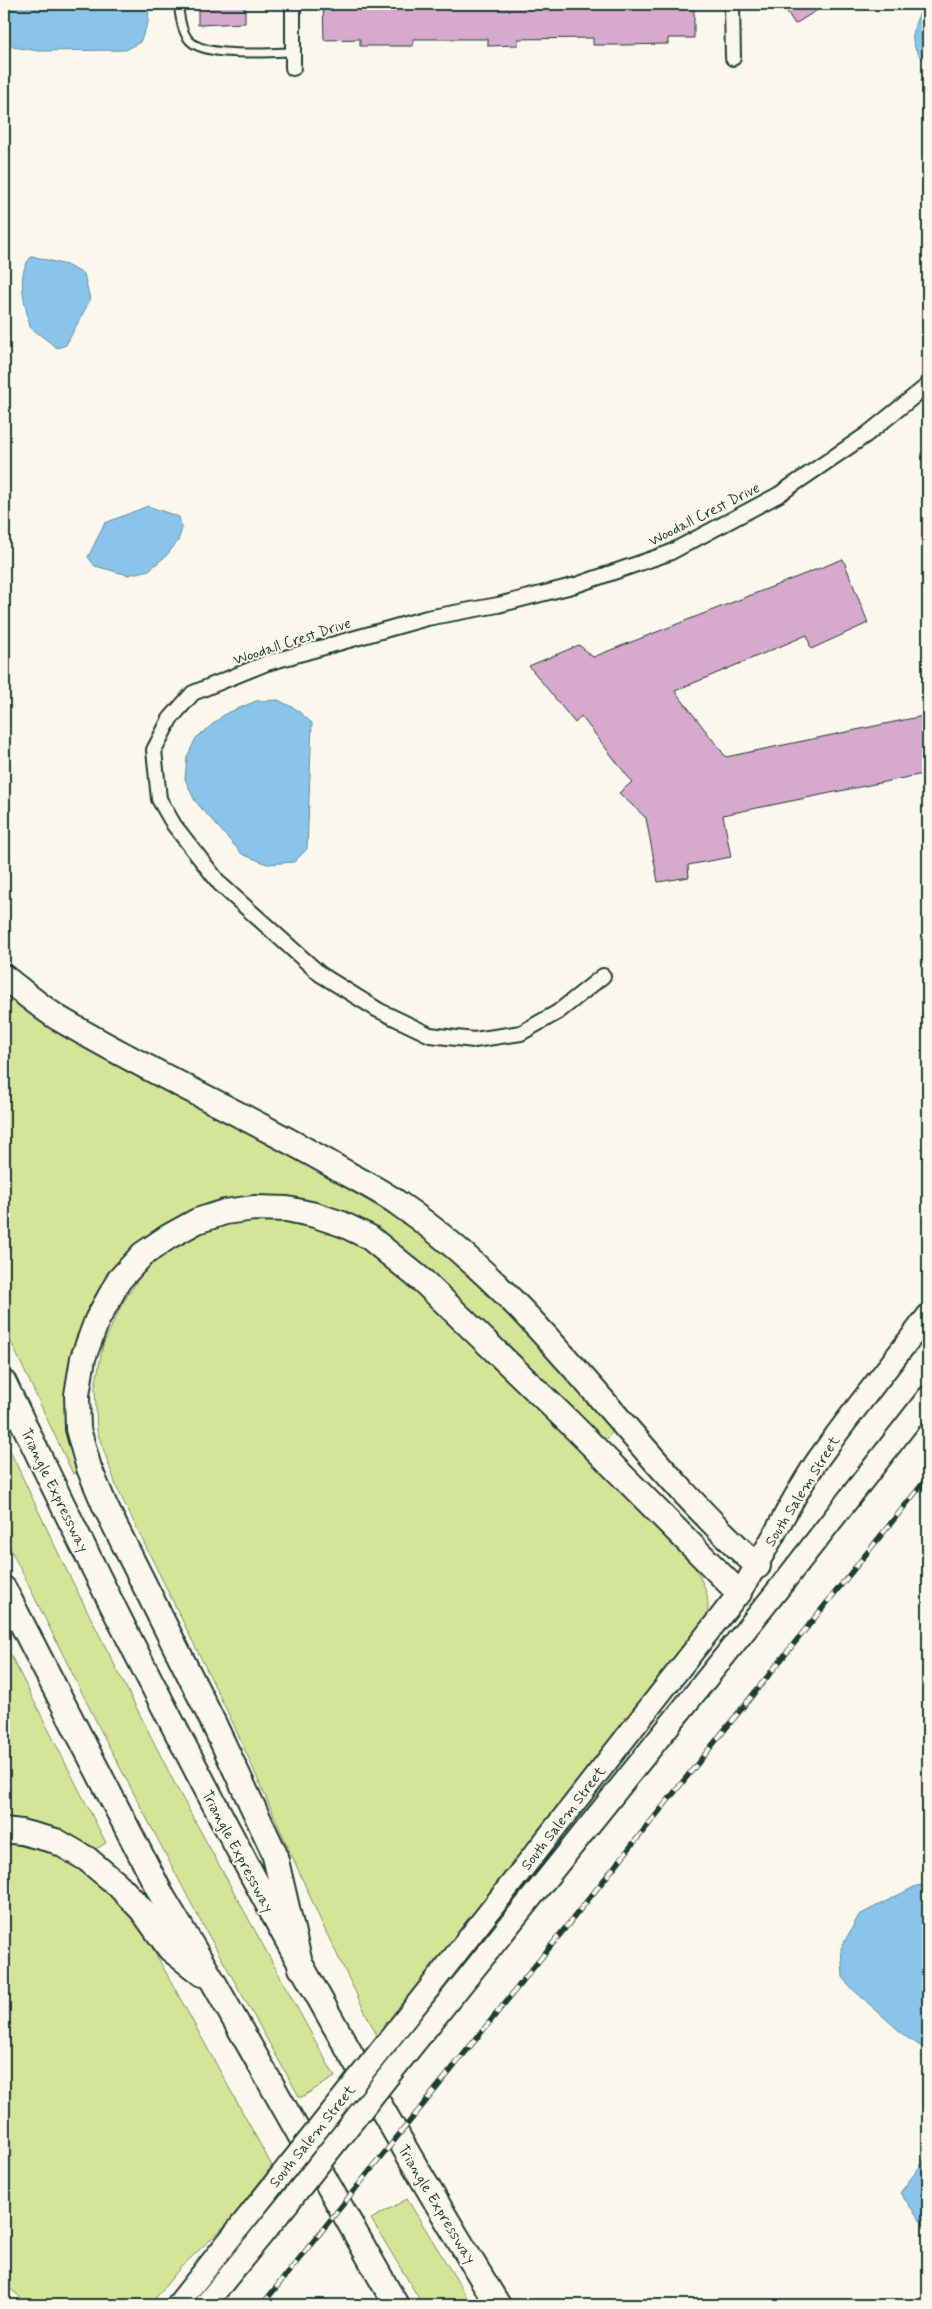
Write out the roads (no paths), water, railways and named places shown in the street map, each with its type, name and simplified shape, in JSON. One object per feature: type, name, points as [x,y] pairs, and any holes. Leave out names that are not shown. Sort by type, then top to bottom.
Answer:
[{"type":"highway","points":[[4,977],[56,1017],[181,1085],[307,1150],[399,1204],[473,1261],[530,1321],[712,1523],[758,1566]]},
{"type":"highway","points":[[301,1968],[274,1852],[233,1763],[105,1506],[89,1468],[78,1429],[77,1395],[83,1358],[97,1320],[119,1280],[143,1254],[197,1221],[225,1212],[254,1208],[287,1209],[315,1215],[342,1224],[369,1237],[431,1289],[570,1423],[739,1593]]},
{"type":"highway","name":"Triangle Expressway","points":[[4,1384],[75,1533],[188,1757],[301,1968],[498,2305]]},
{"type":"highway","points":[[4,1589],[162,1896],[214,1983],[396,2305]]},
{"type":"highway","points":[[4,1830],[21,1832],[56,1841],[87,1859],[118,1885],[142,1910],[170,1949],[214,1983]]},
{"type":"main road","name":"South Salem Street","points":[[176,2305],[387,2042],[739,1593],[758,1566],[776,1527],[819,1458],[928,1315]]},
{"type":"main road","name":"South Salem Street","points":[[205,2305],[761,1611],[928,1397]]},
{"type":"main road","points":[[758,1566],[780,1587]]},
{"type":"main road","points":[[739,1593],[761,1611]]},
{"type":"street","points":[[292,4],[293,68]]},
{"type":"street","points":[[732,4],[733,58]]},
{"type":"street","name":"Woodall Crest Drive","points":[[603,976],[558,1012],[521,1033],[474,1040],[430,1035],[378,1010],[320,974],[220,884],[174,825],[159,799],[154,750],[170,720],[193,693],[267,663],[427,618],[498,605],[576,585],[669,553],[778,495],[866,435],[928,385]]},
{"type":"lane","points":[[178,4],[182,27],[190,41],[214,52],[293,52]]},
{"type":"water","points":[[4,4],[149,4],[148,23],[140,42],[126,50],[39,51],[13,47],[4,41]]},
{"type":"water","points":[[924,4],[928,4],[928,61],[925,62],[915,47],[913,40],[914,27]]},
{"type":"water","points":[[32,256],[66,265],[84,274],[90,300],[66,345],[57,348],[30,327],[22,281],[27,263]]},
{"type":"water","points":[[148,506],[179,517],[182,528],[178,541],[166,556],[149,570],[128,575],[95,566],[88,557],[105,523]]},
{"type":"water","points":[[278,700],[296,709],[312,723],[307,849],[294,862],[267,864],[242,854],[195,801],[185,779],[187,757],[196,738],[225,714],[256,701]]},
{"type":"water","points":[[928,1884],[928,2051],[905,2036],[848,1985],[843,1977],[841,1948],[859,1915],[916,1886]]},
{"type":"water","points":[[927,2157],[928,2214],[923,2220],[920,2220],[900,2193]]},
{"type":"railway","points":[[262,2305],[928,1477]]}]
